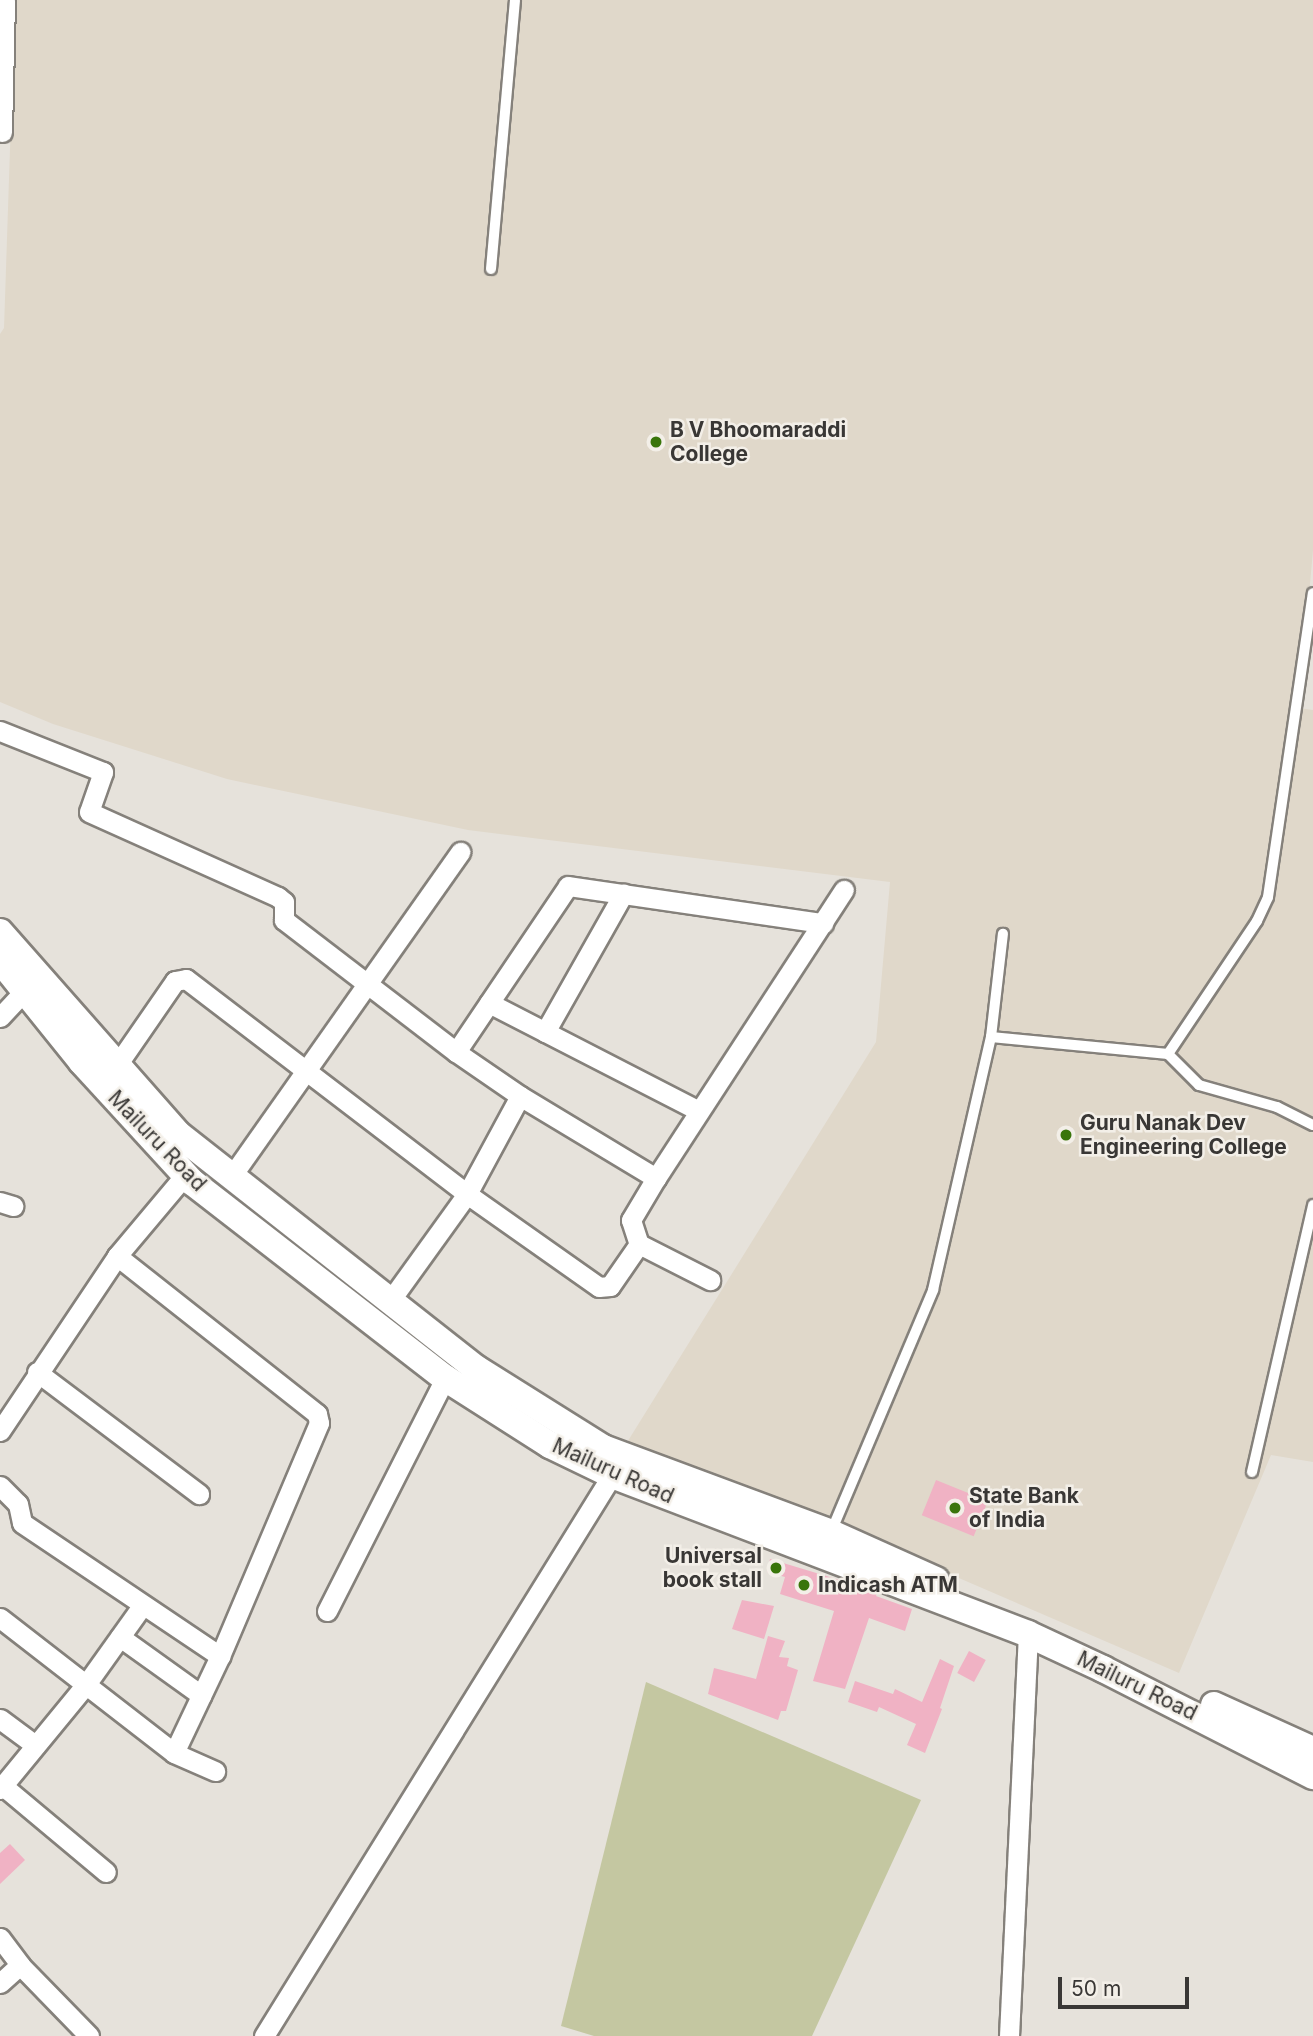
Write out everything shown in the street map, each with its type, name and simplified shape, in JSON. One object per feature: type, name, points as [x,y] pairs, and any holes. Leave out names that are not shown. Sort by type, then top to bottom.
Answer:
[{"type":"street","points":[[2,132],[5,0]]},
{"type":"street","points":[[0,731],[103,772],[89,812],[278,897],[284,902],[284,920],[456,1052],[520,1096],[656,1178]]},
{"type":"street","points":[[231,1177],[369,986],[460,852]]},
{"type":"street","points":[[456,1052],[568,886],[823,923]]},
{"type":"street","points":[[710,1280],[639,1244],[631,1220],[844,890]]},
{"type":"street","points":[[545,1032],[623,894]]},
{"type":"street","points":[[0,932],[178,1134],[477,1369],[592,1442],[1313,1750]]},
{"type":"street","name":"Mailuru Road","points":[[0,960],[82,1062],[186,1175],[445,1378],[550,1445],[612,1475],[828,1544],[1116,1675],[1313,1776]]},
{"type":"street","points":[[117,1065],[175,981],[182,978],[307,1070],[467,1194],[600,1287],[610,1286],[639,1244]]},
{"type":"street","points":[[0,1017],[24,991]]},
{"type":"street","points":[[489,1003],[699,1111]]},
{"type":"street","points":[[389,1302],[467,1194],[520,1096]]},
{"type":"street","points":[[0,1431],[117,1256],[186,1175]]},
{"type":"street","points":[[117,1256],[317,1414],[318,1431],[220,1656],[174,1753]]},
{"type":"street","points":[[37,1372],[199,1494]]},
{"type":"street","points":[[327,1611],[445,1378]]},
{"type":"street","points":[[264,2036],[612,1475]]},
{"type":"street","points":[[0,1486],[18,1504],[22,1523],[220,1656]]},
{"type":"street","points":[[106,1872],[2,1787],[87,1683],[142,1606]]},
{"type":"street","points":[[0,1618],[174,1753],[215,1772]]},
{"type":"street","points":[[1009,2036],[1028,1634]]},
{"type":"street","points":[[120,1637],[201,1695]]},
{"type":"street","points":[[0,1719],[35,1745]]},
{"type":"street","points":[[0,1938],[20,1965],[89,2036]]},
{"type":"street","points":[[0,1983],[20,1965]]},
{"type":"lane","points":[[491,268],[515,0]]},
{"type":"lane","points":[[1168,1054],[1257,921],[1268,897],[1313,593]]},
{"type":"lane","points":[[828,1544],[933,1290],[991,1037],[1003,934]]},
{"type":"lane","points":[[991,1037],[1168,1054],[1199,1086],[1277,1107],[1313,1125]]},
{"type":"lane","points":[[1252,1472],[1313,1205]]},
{"type":"shaded area","name":"B V Bhoomaraddi College","points":[[15,0],[1313,0],[1313,550],[1299,708],[1313,710],[1313,1462],[1271,1455],[1179,1673],[873,1541],[626,1444],[876,1042],[890,882],[468,830],[227,779],[53,724],[0,702],[0,334],[4,328]]},
{"type":"green space","points":[[646,1682],[921,1800],[812,2036],[594,2036],[561,2026]]},
{"type":"building","name":"State Bank of India","points":[[936,1480],[988,1501],[974,1536],[922,1515]]},
{"type":"building","points":[[770,1559],[856,1585],[877,1593],[876,1596],[912,1609],[905,1631],[869,1618],[845,1689],[813,1681],[834,1611],[780,1594],[785,1577],[767,1572]]},
{"type":"building","points":[[742,1600],[774,1606],[764,1639],[732,1629]]},
{"type":"building","points":[[768,1636],[785,1641],[779,1657],[789,1658],[787,1666],[798,1670],[786,1711],[781,1711],[778,1720],[708,1694],[714,1668],[756,1679]]},
{"type":"building","points":[[969,1651],[986,1660],[974,1682],[957,1673]]},
{"type":"building","points":[[940,1659],[954,1666],[940,1708],[942,1709],[925,1753],[907,1745],[916,1724],[879,1707],[877,1712],[848,1702],[855,1681],[893,1694],[895,1689],[922,1702]]},
{"type":"building","points":[[10,1844],[25,1860],[0,1884],[0,1853]]},
{"type":"place","name":"B V Bhoomaraddi College","points":[[656,442]]},
{"type":"place","name":"Guru Nanak Dev Engineering College","points":[[1066,1135]]},
{"type":"place","name":"State Bank of India","points":[[955,1508]]},
{"type":"place","name":"Universal book stall","points":[[776,1568]]},
{"type":"place","name":"Indicash ATM","points":[[804,1585]]}]
